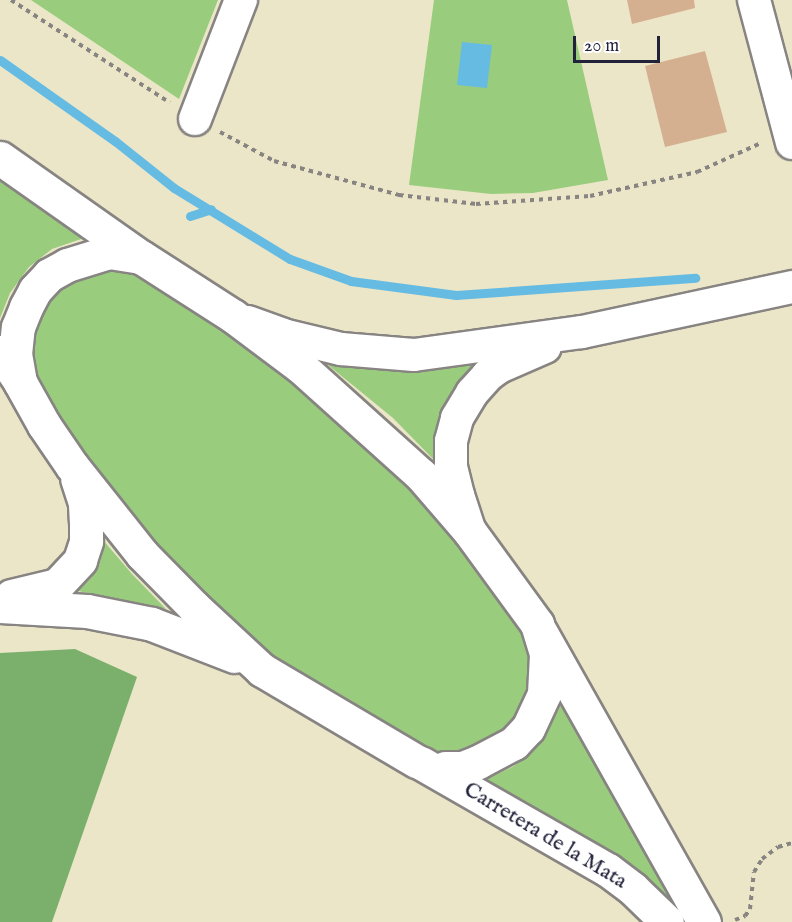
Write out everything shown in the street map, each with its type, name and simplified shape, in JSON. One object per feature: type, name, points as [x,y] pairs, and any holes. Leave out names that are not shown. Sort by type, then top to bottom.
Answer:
[{"type":"main road","points":[[0,158],[141,257],[233,316],[301,367],[421,475],[470,532],[537,624],[704,922]]},
{"type":"main road","points":[[20,382],[15,354],[18,327],[35,290],[49,275],[67,264],[109,252],[141,257]]},
{"type":"main road","points":[[0,352],[72,466],[142,554],[194,607],[262,670]]},
{"type":"main road","points":[[0,598],[57,585],[80,560],[86,541],[85,503],[72,466]]},
{"type":"main road","points":[[0,606],[87,611],[152,624],[207,643],[262,670]]},
{"type":"main road","points":[[430,764],[462,768],[499,752],[528,728],[544,694],[546,672],[546,654],[537,624]]},
{"type":"main road","name":"Carretera de la Mata","points":[[262,670],[430,764],[608,870],[633,889],[667,922]]},
{"type":"street","points":[[195,119],[241,0]]},
{"type":"street","points":[[754,0],[790,137]]},
{"type":"street","points":[[233,316],[283,335],[341,349],[414,355],[582,332],[792,287]]},
{"type":"street","points":[[470,532],[451,466],[451,441],[458,418],[472,393],[488,375],[500,367],[582,332]]},
{"type":"path","points":[[11,0],[195,119],[274,161],[399,195],[476,204],[590,196],[697,172],[790,137]]},
{"type":"path","points":[[732,922],[745,916],[750,909],[754,872],[762,859],[778,847],[792,843]]},
{"type":"green space","points":[[31,0],[218,0],[179,99]]},
{"type":"green space","points":[[434,0],[567,0],[608,180],[533,193],[491,194],[409,185]]},
{"type":"green space","points":[[0,177],[87,237],[52,249],[29,267],[10,293],[0,318]]},
{"type":"green space","points":[[109,268],[141,273],[263,356],[406,478],[471,556],[521,628],[531,658],[529,686],[519,714],[496,735],[479,747],[450,752],[423,750],[300,678],[228,624],[160,554],[59,426],[27,366],[34,312],[56,286]]},
{"type":"green space","points":[[488,358],[436,462],[393,418],[328,365],[397,371],[444,369]]},
{"type":"green space","points":[[103,540],[166,609],[78,591],[91,578],[100,562]]},
{"type":"green space","points":[[75,649],[137,677],[52,922],[0,922],[0,653]]},
{"type":"green space","points":[[563,701],[654,859],[678,909],[639,875],[483,781],[514,766],[540,744]]},
{"type":"water","points":[[462,42],[492,45],[487,88],[457,85]]},
{"type":"building","points":[[627,0],[694,0],[695,8],[632,24]]},
{"type":"building","points":[[705,51],[727,132],[665,147],[645,66]]},
{"type":"waterway","points":[[0,60],[115,141],[174,188],[290,259],[351,281],[456,295],[695,278]]},
{"type":"waterway","points":[[190,216],[211,209]]}]
